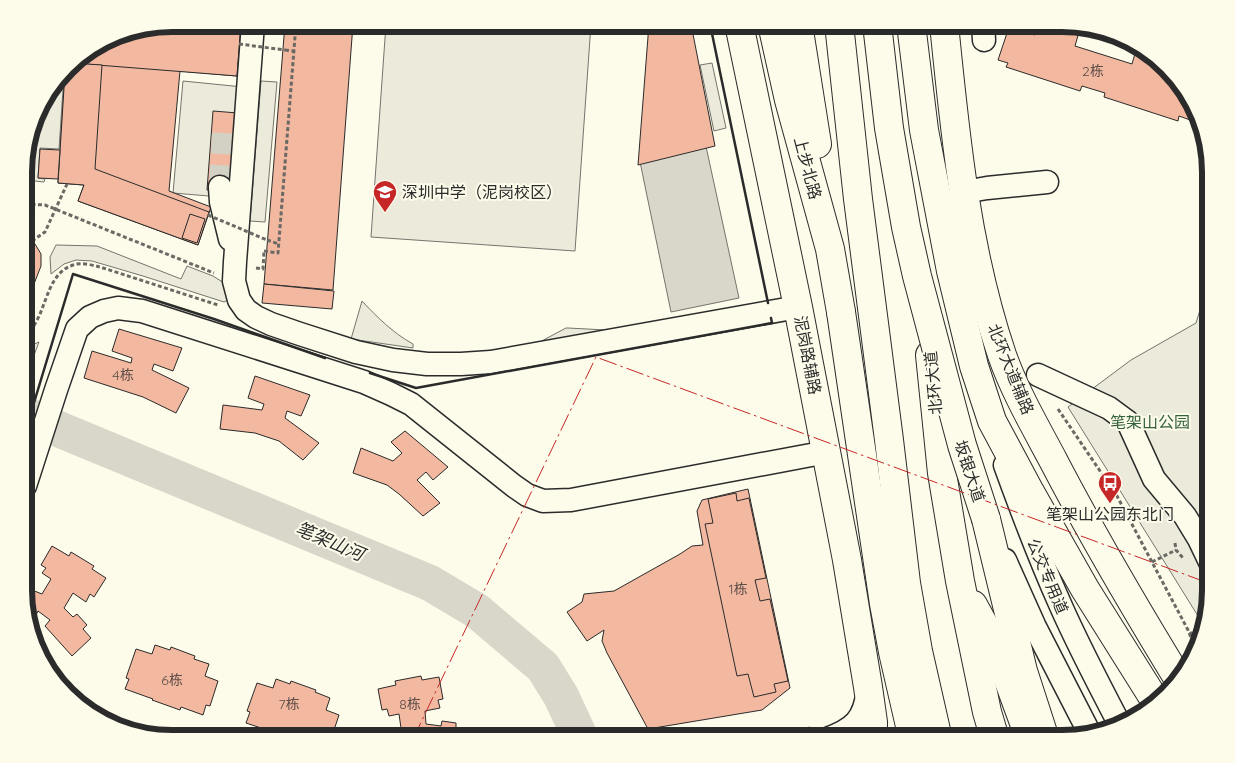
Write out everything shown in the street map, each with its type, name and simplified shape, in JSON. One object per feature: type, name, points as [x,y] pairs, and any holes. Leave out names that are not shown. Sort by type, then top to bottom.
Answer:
[{"type":"main road","name":"泥岗路辅路","points":[[741,32],[827,452],[868,687]]},
{"type":"main road","name":"上步北路","points":[[775,32],[806,130],[830,250],[893,652]]},
{"type":"main road","points":[[799,32],[806,130]]},
{"type":"main road","points":[[840,32],[858,200],[906,583],[918,651],[936,730]]},
{"type":"main road","name":"坂银大道","points":[[878,32],[889,128],[906,227],[917,276],[962,445],[986,519],[1023,672],[1042,730]]},
{"type":"main road","name":"北环大道","points":[[888,32],[925,297],[942,473],[960,581],[992,730]]},
{"type":"main road","points":[[912,32],[924,130],[951,271],[974,366],[992,420],[1084,589],[1153,698]]},
{"type":"main road","name":"北环大道辅路","points":[[945,32],[964,192],[980,279],[1003,356],[1020,398],[1074,501],[1175,673]]},
{"type":"main road","points":[[960,581],[997,649],[1027,730]]},
{"type":"main road","points":[[893,652],[890,676],[895,730]]},
{"type":"main road","points":[[893,652],[911,730]]},
{"type":"main road","points":[[868,687],[873,730]]},
{"type":"street","points":[[253,32],[239,300],[246,310],[256,317],[271,324],[356,352],[393,360],[427,364],[461,364],[491,362],[798,306]]},
{"type":"street","points":[[964,192],[1048,182]]},
{"type":"street","points":[[220,187],[221,202],[242,268]]},
{"type":"street","points":[[33,461],[78,329],[90,317],[118,308],[142,311],[364,382],[391,394],[411,404],[514,486],[527,495],[543,501],[571,500],[827,452]]},
{"type":"street","points":[[1038,375],[1109,408],[1128,422],[1154,480],[1185,516],[1202,545]]},
{"type":"street","name":"公交专用道","points":[[992,420],[1004,465],[1060,605],[1117,719]]},
{"type":"street","name":"公交专用道","points":[[986,519],[1035,628],[1087,728]]},
{"type":"street","points":[[847,730],[854,726],[861,717],[867,699],[868,687]]},
{"type":"path","points":[[33,205],[45,206],[242,268],[263,269],[264,252],[278,253],[295,32]]},
{"type":"path","points":[[239,44],[294,51]]},
{"type":"path","points":[[33,240],[45,232],[67,184]]},
{"type":"path","points":[[208,215],[279,244]]},
{"type":"path","points":[[1058,408],[1117,496],[1193,642]]},
{"type":"path","points":[[1152,562],[1176,550]]},
{"type":"path","points":[[1188,630],[1194,638]]},
{"type":"green space","points":[[385,32],[590,32],[575,251],[371,237]]},
{"type":"green space","points":[[712,63],[726,128],[714,131],[700,65]]},
{"type":"green space","points":[[183,81],[243,87],[233,198],[173,193]]},
{"type":"green space","points":[[261,81],[277,82],[265,222],[250,221]]},
{"type":"green space","points":[[63,85],[59,149],[40,148],[38,178],[45,179],[44,182],[33,181],[37,136],[51,102]]},
{"type":"green space","points":[[56,245],[97,246],[181,279],[187,266],[213,276],[224,283],[228,300],[224,302],[92,261],[76,260],[64,264],[51,274],[50,257]]},
{"type":"green space","points":[[362,301],[392,330],[413,344],[413,348],[351,339]]},
{"type":"green space","name":"笔架山公园","points":[[1202,303],[1202,600],[1200,619],[1068,407],[1131,360],[1196,323]]},
{"type":"green space","points":[[568,328],[606,330],[536,344]]},
{"type":"green space","points":[[39,342],[33,358],[33,345]]},
{"type":"shaded area","points":[[705,142],[739,298],[671,312],[639,157]]},
{"type":"building","points":[[172,32],[240,32],[237,76],[180,71],[169,191],[211,207],[198,245],[78,201],[84,185],[58,183],[64,84],[87,61],[102,51],[136,37]]},
{"type":"building","points":[[172,32],[240,32],[237,76],[84,64],[102,51],[136,37]]},
{"type":"building","points":[[284,32],[352,32],[333,290],[264,284]]},
{"type":"building","points":[[648,32],[693,32],[715,146],[638,165]]},
{"type":"building","points":[[1007,32],[1025,32],[1035,35],[1036,32],[1079,34],[1075,46],[1132,64],[1135,53],[1155,67],[1168,80],[1184,102],[1193,121],[1179,116],[1178,121],[1104,97],[1105,93],[1082,86],[1080,91],[1006,67],[1008,63],[998,60]]},
{"type":"building","points":[[84,64],[102,65],[95,169],[209,212],[198,245],[78,201],[84,185],[58,183],[64,84]]},
{"type":"building","points":[[213,111],[238,113],[232,192],[207,190]]},
{"type":"building","points":[[40,149],[60,150],[58,179],[38,178]]},
{"type":"building","points":[[190,214],[205,219],[197,243],[182,238]]},
{"type":"building","points":[[33,243],[41,254],[41,266],[33,286]]},
{"type":"building","points":[[264,284],[334,291],[332,309],[262,303]]},
{"type":"building","points":[[119,329],[182,348],[173,371],[154,364],[152,370],[189,388],[176,413],[143,397],[84,378],[92,351],[131,363],[132,358],[112,351]]},
{"type":"building","points":[[255,376],[310,395],[301,416],[287,411],[285,418],[319,443],[303,460],[279,441],[255,433],[220,429],[223,405],[262,410],[264,404],[248,398]]},
{"type":"building","points":[[405,431],[448,467],[433,480],[426,472],[417,480],[440,503],[423,516],[387,485],[353,473],[361,448],[393,461],[402,453],[391,442]]},
{"type":"building","points":[[748,489],[790,688],[762,710],[648,729],[607,653],[602,641],[604,630],[587,641],[567,612],[582,602],[584,594],[614,591],[692,546],[703,545],[697,511],[702,500]]},
{"type":"building","points":[[736,493],[737,501],[749,498],[766,578],[755,580],[760,601],[770,599],[788,681],[774,684],[776,692],[754,697],[748,674],[737,676],[705,524],[713,523],[708,499]]},
{"type":"building","points":[[52,546],[69,556],[71,552],[94,566],[92,569],[106,578],[94,597],[90,594],[86,602],[73,593],[64,608],[73,617],[77,614],[87,625],[83,629],[91,638],[72,656],[45,626],[50,620],[38,611],[35,616],[33,590],[42,594],[51,579],[42,573],[46,568],[41,565]]},
{"type":"building","points":[[155,645],[170,650],[171,647],[195,656],[194,659],[209,664],[205,676],[218,681],[210,706],[206,705],[203,715],[181,707],[180,710],[125,689],[129,679],[126,678],[136,649],[152,654]]},
{"type":"building","points":[[421,676],[422,680],[439,677],[443,699],[438,700],[440,708],[425,711],[426,724],[441,726],[442,721],[456,723],[456,728],[466,730],[396,730],[401,728],[399,714],[389,716],[387,709],[382,710],[378,689],[396,685],[395,681]]},
{"type":"building","points":[[276,679],[290,684],[291,681],[316,690],[315,692],[330,698],[326,710],[339,715],[334,730],[267,730],[246,723],[250,712],[247,711],[257,683],[273,688]]},
{"type":"waterway","name":"笔架山河","points":[[33,418],[430,583],[477,611],[543,667],[561,696],[577,730]]},
{"type":"tunnel","points":[[220,187],[223,133]]},
{"type":"wall","points":[[712,32],[768,303]]},
{"type":"wall","points":[[33,406],[73,274],[214,319],[325,358]]},
{"type":"wall","points":[[370,373],[416,388],[772,323],[771,318]]},
{"type":"power","points":[[417,730],[596,357],[1202,581]]},
{"type":"place","name":"深圳中学（泥岗校区）","points":[[385,213]]},
{"type":"place","name":"笔架山公园东北门","points":[[1110,504]]}]
